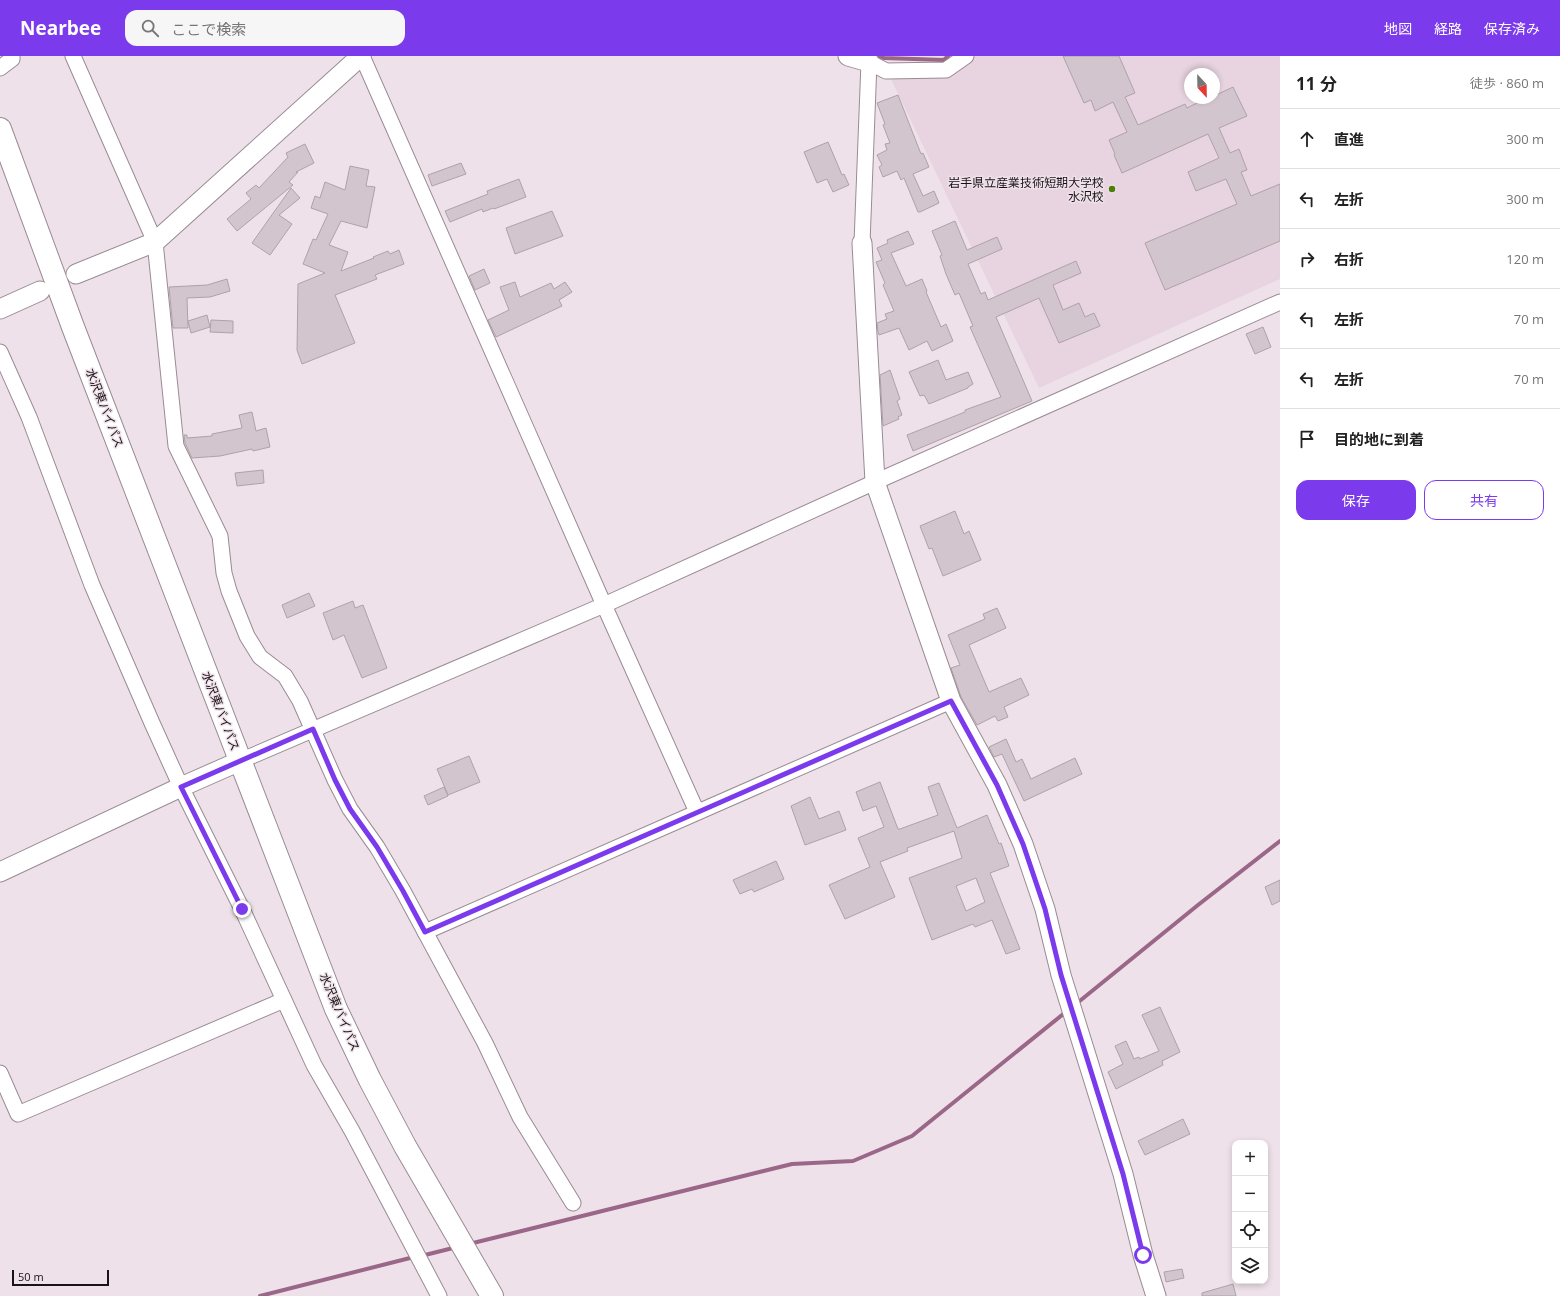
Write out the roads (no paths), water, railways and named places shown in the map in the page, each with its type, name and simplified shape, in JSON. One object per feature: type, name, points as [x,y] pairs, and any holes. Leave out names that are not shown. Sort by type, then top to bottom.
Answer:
[{"type":"highway","name":"水沢東バイパス","points":[[0,129],[71,320],[336,1009],[370,1080],[405,1146],[489,1291]]},
{"type":"street","points":[[0,68],[12,59],[12,56]]},
{"type":"street","points":[[73,56],[156,242],[176,446],[220,536],[224,573],[229,591],[247,636],[260,657],[285,676],[300,701],[335,780],[350,809],[377,847],[403,891],[485,1043],[520,1117],[573,1203]]},
{"type":"street","points":[[76,274],[156,242],[362,56],[697,812]]},
{"type":"street","points":[[848,56],[869,59],[886,71],[946,70],[966,56]]},
{"type":"street","points":[[869,59],[862,243],[875,482],[951,701],[997,785],[1023,844],[1045,909],[1061,975],[1123,1174],[1143,1255],[1156,1296]]},
{"type":"street","points":[[0,309],[40,290]]},
{"type":"street","points":[[0,872],[181,787],[604,605],[875,482],[1280,302]]},
{"type":"street","points":[[0,352],[29,417],[92,585],[181,787],[242,909],[314,1065],[352,1130],[408,1234],[439,1296]]},
{"type":"street","points":[[425,932],[951,701]]},
{"type":"street","points":[[0,1073],[18,1114],[284,1000]]},
{"type":"waterway","points":[[878,56],[884,58],[944,60],[948,56]]},
{"type":"waterway","points":[[1076,1004],[1280,841]]},
{"type":"waterway","points":[[469,1244],[792,1164],[853,1161],[912,1136],[1067,1011]]},
{"type":"waterway","points":[[421,1256],[457,1247]]},
{"type":"waterway","points":[[260,1296],[414,1257]]},
{"type":"place","name":"岩手県立産業技術短期大学校 水沢校","points":[[1112,189]]}]
